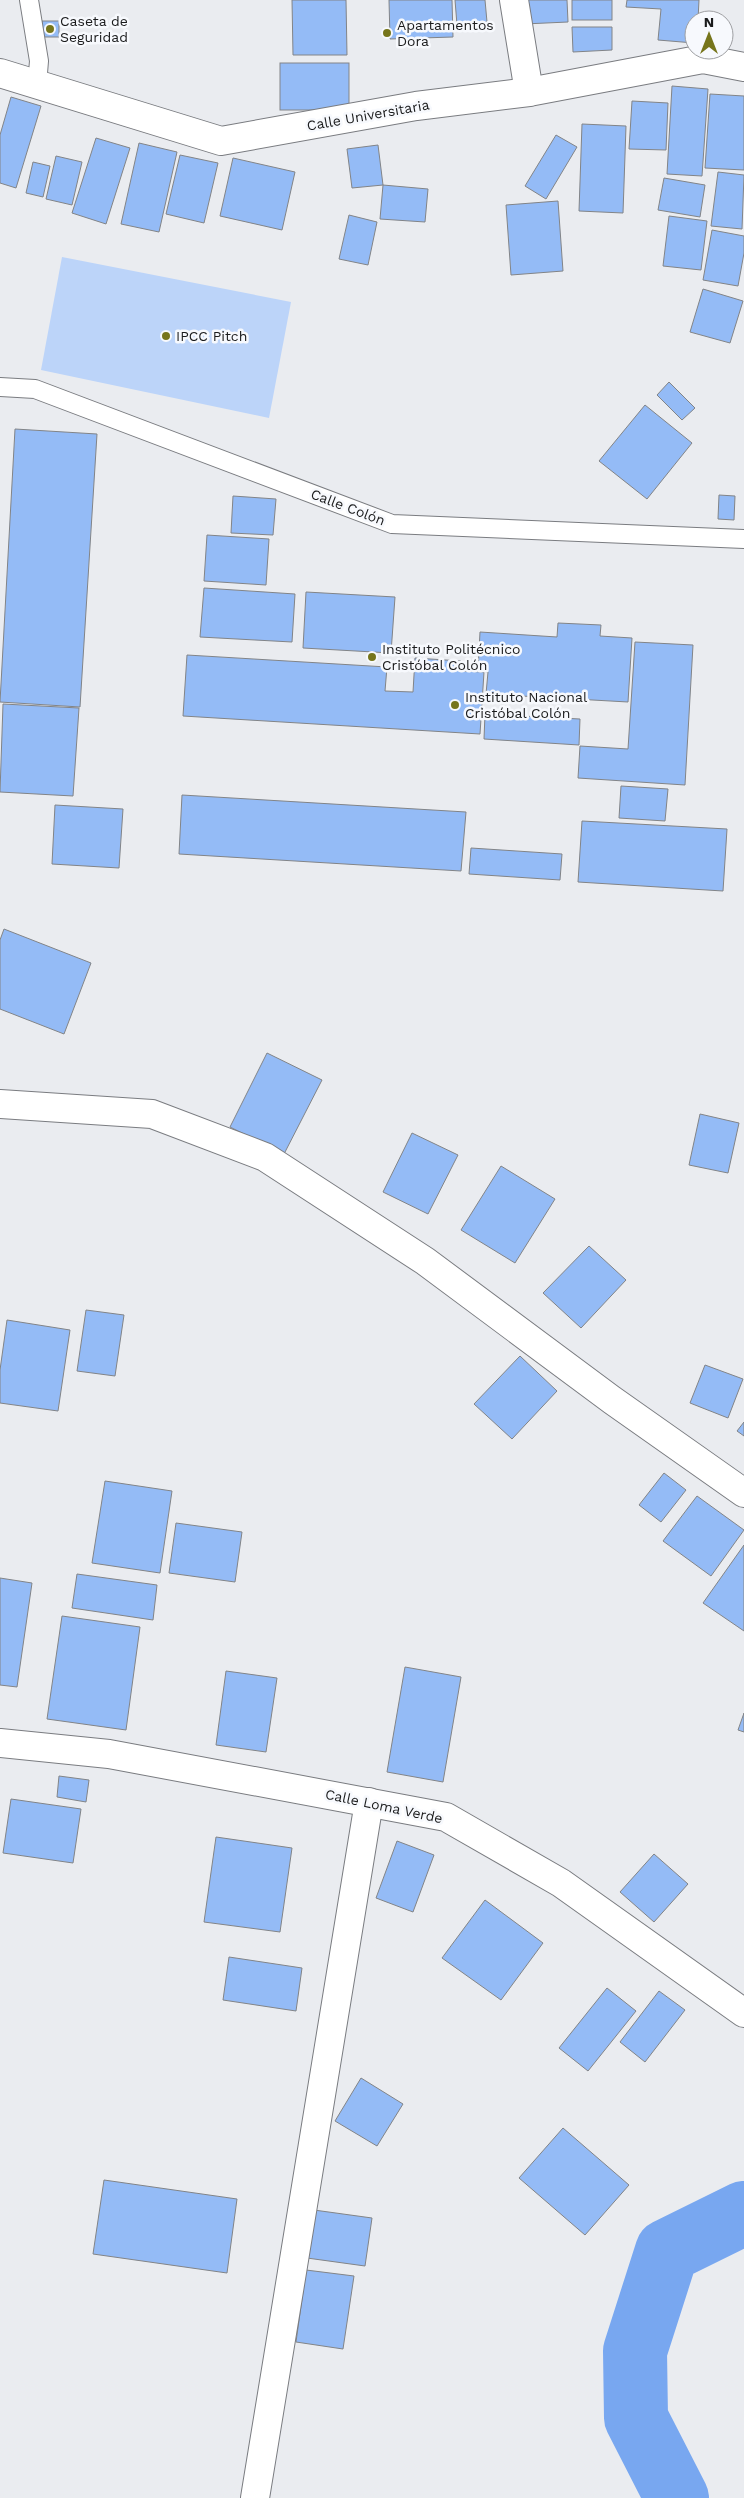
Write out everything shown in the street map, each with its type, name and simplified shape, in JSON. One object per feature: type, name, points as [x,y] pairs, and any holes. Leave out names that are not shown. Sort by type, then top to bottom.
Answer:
[{"type":"street","points":[[514,0],[529,92]]},
{"type":"street","name":"Calle Universitaria","points":[[0,73],[221,141],[416,106],[529,92],[703,59],[744,67]]},
{"type":"street","points":[[0,1104],[152,1114],[265,1157],[425,1261],[612,1400],[744,1493]]},
{"type":"street","name":"Calle Loma Verde","points":[[0,1743],[109,1754],[446,1818],[560,1883],[739,2003]]},
{"type":"street","points":[[255,2498],[369,1802]]},
{"type":"lane","points":[[29,0],[39,61],[37,85]]},
{"type":"lane","name":"Calle Colón","points":[[0,387],[35,389],[392,524],[744,539]]},
{"type":"shaded area","name":"IPCC Pitch","points":[[62,257],[291,302],[269,418],[41,370]]},
{"type":"building","points":[[292,0],[346,0],[347,55],[293,55]]},
{"type":"building","points":[[389,0],[452,0],[453,37],[390,39]]},
{"type":"building","points":[[455,0],[485,0],[487,22],[457,25]]},
{"type":"building","points":[[523,0],[567,0],[568,22],[524,24]]},
{"type":"building","points":[[572,0],[612,0],[612,20],[572,20]]},
{"type":"building","points":[[627,0],[699,0],[698,10],[684,10],[684,42],[658,40],[661,9],[626,7]]},
{"type":"building","name":"Caseta de Seguridad","points":[[42,21],[59,21],[59,37],[42,37]]},
{"type":"building","points":[[572,27],[612,27],[612,50],[573,52]]},
{"type":"building","points":[[280,63],[349,63],[349,110],[280,110]]},
{"type":"building","points":[[672,86],[708,89],[702,176],[667,174]]},
{"type":"building","points":[[710,94],[744,96],[744,170],[705,168]]},
{"type":"building","points":[[11,97],[41,106],[16,188],[0,183],[0,135]]},
{"type":"building","points":[[632,101],[668,103],[666,150],[629,149]]},
{"type":"building","points":[[582,124],[626,126],[623,213],[579,211]]},
{"type":"building","points":[[556,135],[577,147],[546,199],[525,186]]},
{"type":"building","points":[[96,138],[130,148],[106,224],[72,213]]},
{"type":"building","points":[[139,143],[177,152],[159,232],[121,224]]},
{"type":"building","points":[[378,145],[383,185],[352,188],[347,149]]},
{"type":"building","points":[[180,155],[218,163],[204,223],[166,214]]},
{"type":"building","points":[[56,156],[82,162],[72,205],[46,199]]},
{"type":"building","points":[[233,158],[295,172],[282,230],[220,216]]},
{"type":"building","points":[[33,162],[50,166],[43,197],[26,193]]},
{"type":"building","points":[[718,172],[744,175],[742,229],[711,226]]},
{"type":"building","points":[[664,178],[705,185],[700,217],[658,210]]},
{"type":"building","points":[[383,185],[428,189],[425,222],[380,219]]},
{"type":"building","points":[[558,201],[563,271],[511,275],[506,205]]},
{"type":"building","points":[[349,215],[377,222],[368,265],[339,259]]},
{"type":"building","points":[[669,216],[707,221],[701,270],[663,266]]},
{"type":"building","points":[[712,230],[744,236],[744,253],[738,286],[703,280]]},
{"type":"building","points":[[703,289],[743,301],[730,343],[690,332]]},
{"type":"building","points":[[669,382],[695,408],[682,420],[657,395]]},
{"type":"building","points":[[645,405],[692,443],[647,499],[599,461]]},
{"type":"building","points":[[15,429],[97,434],[80,707],[0,702]]},
{"type":"building","points":[[719,495],[735,496],[734,520],[718,519]]},
{"type":"building","points":[[233,496],[276,499],[273,535],[231,533]]},
{"type":"building","points":[[207,535],[269,539],[266,585],[204,581]]},
{"type":"building","points":[[204,588],[295,594],[292,642],[200,637]]},
{"type":"building","points":[[306,592],[395,597],[391,653],[303,648]]},
{"type":"building","points":[[558,623],[601,625],[600,636],[632,638],[628,702],[486,694],[488,672],[478,671],[480,632],[557,637]]},
{"type":"building","points":[[635,642],[693,645],[685,785],[578,778],[580,746],[628,749]]},
{"type":"building","points":[[187,655],[387,667],[385,691],[413,692],[415,658],[461,661],[461,671],[484,672],[480,734],[183,716]]},
{"type":"building","points":[[3,704],[79,708],[73,796],[0,792]]},
{"type":"building","points":[[485,714],[580,719],[579,745],[484,739]]},
{"type":"building","points":[[621,786],[668,789],[665,821],[619,818]]},
{"type":"building","points":[[182,795],[466,812],[461,871],[179,854]]},
{"type":"building","points":[[55,805],[123,809],[119,868],[52,864]]},
{"type":"building","points":[[582,821],[727,829],[723,891],[578,882]]},
{"type":"building","points":[[471,848],[562,854],[560,880],[469,874]]},
{"type":"building","points":[[4,929],[91,963],[64,1034],[0,1009],[0,940]]},
{"type":"building","points":[[267,1053],[322,1080],[284,1154],[230,1127]]},
{"type":"building","points":[[700,1114],[739,1123],[728,1173],[689,1165]]},
{"type":"building","points":[[412,1133],[458,1155],[428,1214],[383,1192]]},
{"type":"building","points":[[501,1166],[555,1199],[515,1263],[461,1230]]},
{"type":"building","points":[[589,1246],[626,1280],[581,1328],[543,1293]]},
{"type":"building","points":[[86,1310],[124,1315],[115,1376],[77,1371]]},
{"type":"building","points":[[7,1320],[70,1330],[58,1411],[0,1403],[0,1370]]},
{"type":"building","points":[[520,1356],[557,1391],[512,1439],[474,1404]]},
{"type":"building","points":[[705,1365],[743,1379],[728,1418],[690,1403]]},
{"type":"building","points":[[744,1422],[744,1436],[737,1431]]},
{"type":"building","points":[[664,1473],[686,1490],[661,1522],[639,1505]]},
{"type":"building","points":[[105,1481],[172,1491],[160,1573],[92,1563]]},
{"type":"building","points":[[697,1496],[744,1530],[711,1576],[663,1541]]},
{"type":"building","points":[[176,1523],[242,1532],[235,1582],[169,1573]]},
{"type":"building","points":[[744,1545],[744,1631],[703,1603]]},
{"type":"building","points":[[77,1574],[157,1585],[153,1620],[72,1608]]},
{"type":"building","points":[[0,1578],[32,1583],[17,1687],[0,1685]]},
{"type":"building","points":[[62,1616],[140,1627],[126,1730],[47,1719]]},
{"type":"building","points":[[405,1667],[461,1677],[443,1782],[387,1772]]},
{"type":"building","points":[[226,1671],[277,1678],[266,1752],[216,1745]]},
{"type":"building","points":[[744,1713],[744,1732],[738,1730]]},
{"type":"building","points":[[59,1776],[89,1780],[86,1802],[57,1797]]},
{"type":"building","points":[[11,1799],[81,1809],[73,1863],[3,1853]]},
{"type":"building","points":[[216,1837],[292,1848],[280,1932],[204,1922]]},
{"type":"building","points":[[397,1841],[434,1855],[413,1912],[376,1898]]},
{"type":"building","points":[[654,1854],[688,1884],[654,1922],[620,1892]]},
{"type":"building","points":[[485,1900],[543,1943],[501,2000],[442,1958]]},
{"type":"building","points":[[229,1957],[302,1968],[296,2011],[223,2000]]},
{"type":"building","points":[[607,1988],[636,2011],[588,2071],[559,2048]]},
{"type":"building","points":[[659,1991],[685,2010],[645,2062],[620,2042]]},
{"type":"building","points":[[361,2078],[403,2104],[377,2146],[335,2121]]},
{"type":"building","points":[[563,2128],[629,2185],[585,2235],[519,2178]]},
{"type":"building","points":[[104,2180],[237,2199],[227,2273],[93,2254]]},
{"type":"building","points":[[314,2210],[372,2218],[365,2266],[307,2258]]},
{"type":"building","points":[[306,2270],[354,2276],[343,2349],[296,2342]]},
{"type":"waterway","points":[[677,2498],[636,2418],[635,2351],[667,2251],[744,2213]]},
{"type":"place","name":"Caseta de Seguridad","points":[[50,29]]},
{"type":"place","name":"Apartamentos Dora","points":[[387,33]]},
{"type":"place","name":"IPCC Pitch","points":[[166,336]]},
{"type":"place","name":"Instituto Politécnico Cristóbal Colón","points":[[372,657]]},
{"type":"place","name":"Instituto Nacional Cristóbal Colón","points":[[455,705]]}]
